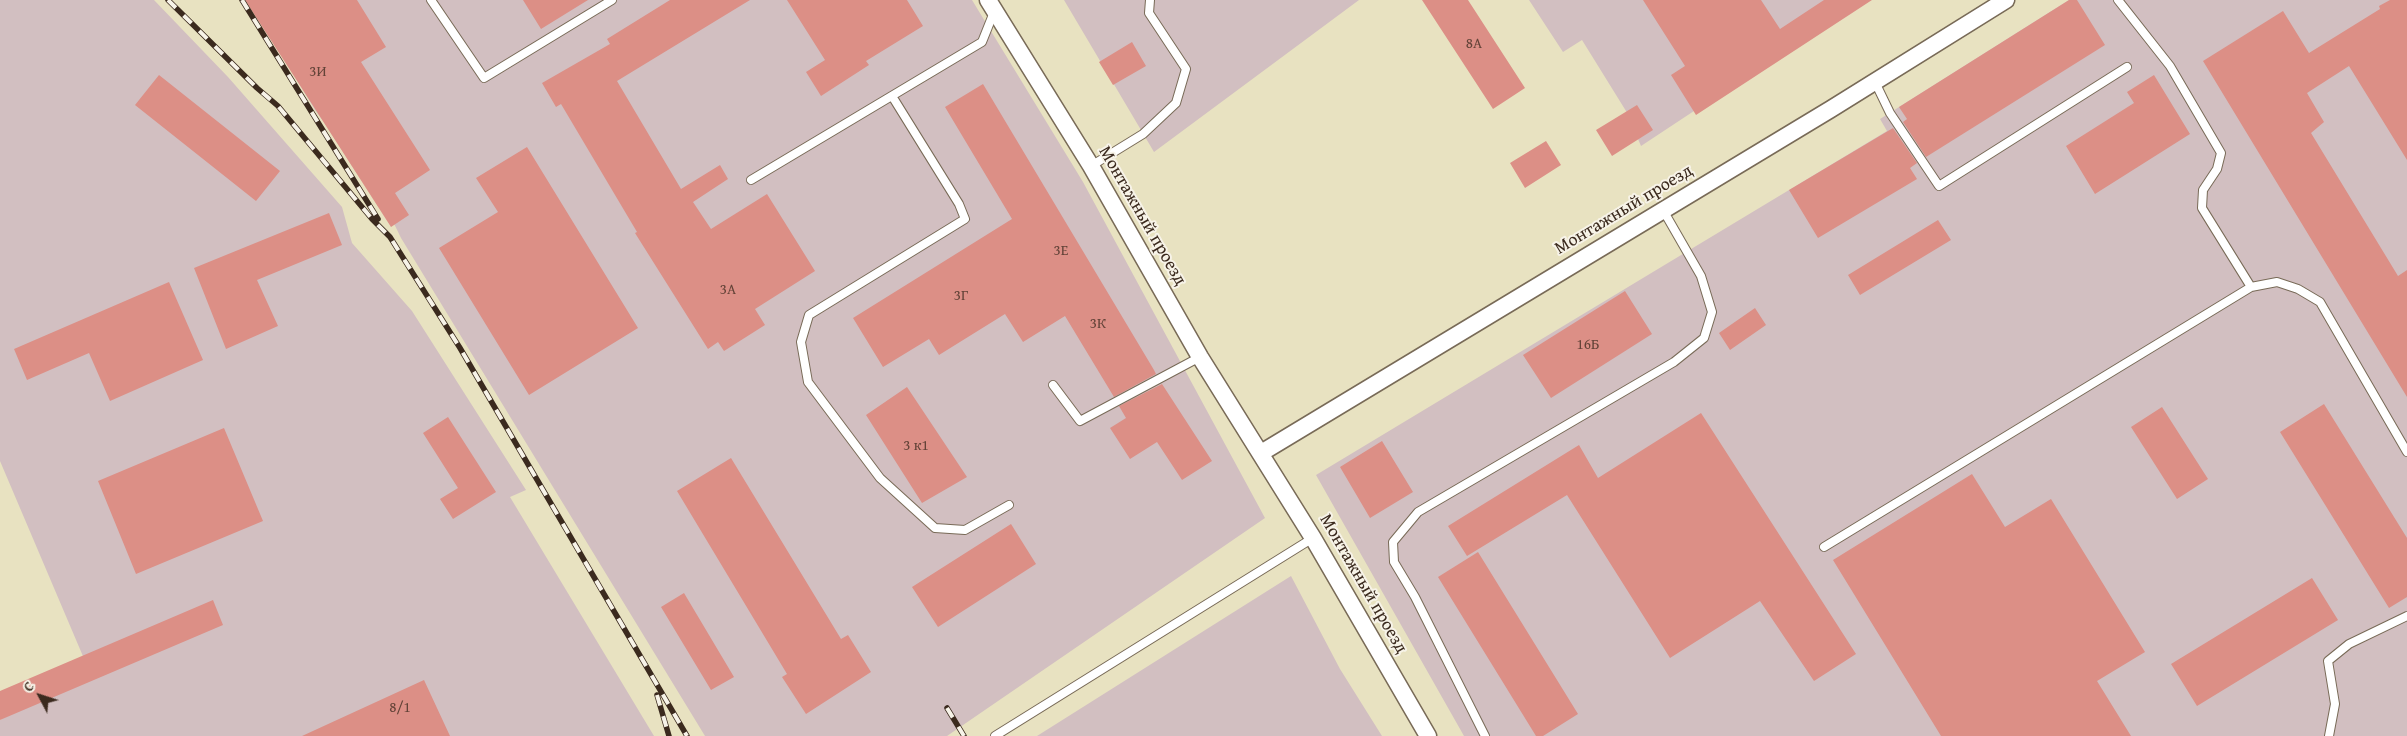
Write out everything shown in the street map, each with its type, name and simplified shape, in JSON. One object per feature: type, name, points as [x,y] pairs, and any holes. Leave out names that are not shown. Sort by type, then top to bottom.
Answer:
[{"type":"street","name":"Монтажный проезд","points":[[1261,452],[1875,82],[2006,0]]},
{"type":"street","name":"Монтажный проезд","points":[[991,5],[1091,166],[1200,357],[1313,538],[1428,736]]},
{"type":"lane","points":[[431,0],[484,78],[612,0]]},
{"type":"lane","points":[[1091,166],[1143,134],[1176,104],[1186,69],[1149,13],[1150,0]]},
{"type":"lane","points":[[2118,0],[2170,66],[2220,153],[2217,170],[2203,190],[2202,208],[2251,287]]},
{"type":"lane","points":[[751,180],[982,42],[991,5]]},
{"type":"lane","points":[[1875,82],[1890,113],[1938,186],[2127,66]]},
{"type":"lane","points":[[892,96],[959,204],[965,219],[809,315],[801,342],[808,382],[880,478],[935,528],[965,530],[1009,505]]},
{"type":"lane","points":[[1484,736],[1415,597],[1394,562],[1393,542],[1418,512],[1674,362],[1704,338],[1712,312],[1701,276],[1663,210]]},
{"type":"lane","points":[[1824,547],[2251,287],[2277,282],[2298,288],[2320,302],[2407,452]]},
{"type":"lane","points":[[1053,385],[1080,421],[1200,357]]},
{"type":"lane","points":[[995,736],[1313,538]]},
{"type":"lane","points":[[2329,736],[2335,704],[2328,661],[2349,644],[2407,616]]},
{"type":"shaded area","points":[[0,0],[154,0],[228,77],[342,207],[352,243],[412,311],[526,490],[510,497],[654,736],[0,736],[0,720],[88,668],[0,461]]},
{"type":"shaded area","points":[[249,0],[972,0],[1083,182],[1265,518],[947,736],[705,736],[401,238],[384,203],[315,110]]},
{"type":"shaded area","points":[[1064,0],[1359,0],[1154,152]]},
{"type":"shaded area","points":[[1529,0],[1862,0],[1641,146],[1626,111],[1582,40],[1563,52]]},
{"type":"shaded area","points":[[2069,0],[2407,0],[2407,736],[1464,736],[1316,475],[1887,131],[1880,119]]},
{"type":"shaded area","points":[[1291,576],[1340,669],[1382,736],[1037,736]]},
{"type":"building","points":[[245,0],[357,0],[386,47],[361,62],[430,170],[395,193],[409,215],[391,227]]},
{"type":"building","points":[[523,0],[588,0],[541,29]]},
{"type":"building","points":[[670,0],[750,0],[617,81],[681,189],[720,165],[728,179],[693,202],[711,229],[767,194],[815,271],[755,309],[765,325],[724,351],[718,342],[708,349],[635,233],[637,232],[561,104],[556,107],[542,83],[610,44],[607,39]]},
{"type":"building","points":[[787,0],[907,0],[923,26],[866,61],[869,65],[821,96],[806,72],[825,60]]},
{"type":"building","points":[[1422,0],[1468,0],[1525,88],[1493,109]]},
{"type":"building","points":[[1643,0],[1761,0],[1780,29],[1824,0],[1872,0],[1696,115],[1671,75],[1685,66]]},
{"type":"building","points":[[2069,0],[2077,0],[2105,45],[1926,157],[1903,122],[1907,119],[1899,107]]},
{"type":"building","points":[[2390,0],[2407,0],[2407,160],[2349,66],[2307,93],[2324,122],[2311,133],[2398,276],[2407,270],[2407,397],[2203,61],[2283,11],[2309,53],[2380,9],[2379,6]]},
{"type":"building","points":[[1132,42],[1146,66],[1113,85],[1099,62]]},
{"type":"building","points":[[159,75],[280,171],[256,201],[135,105]]},
{"type":"building","points":[[2154,75],[2190,134],[2095,194],[2066,146],[2134,103],[2127,92]]},
{"type":"building","points":[[983,84],[1156,374],[1114,397],[1065,316],[1023,342],[1005,314],[939,355],[929,339],[883,367],[853,318],[1012,219],[945,107]]},
{"type":"building","points":[[1637,105],[1653,130],[1612,156],[1596,130]]},
{"type":"building","points":[[1893,128],[1917,163],[1910,168],[1917,179],[1818,238],[1789,190]]},
{"type":"building","points":[[1546,141],[1561,165],[1525,188],[1510,163]]},
{"type":"building","points":[[527,147],[638,328],[529,395],[439,248],[498,212],[476,178]]},
{"type":"building","points":[[329,213],[342,245],[257,280],[278,326],[226,349],[194,268]]},
{"type":"building","points":[[1938,220],[1951,240],[1860,295],[1848,275]]},
{"type":"building","points":[[169,282],[203,360],[110,401],[89,353],[27,380],[14,349]]},
{"type":"building","points":[[1625,291],[1652,334],[1551,398],[1523,355]]},
{"type":"building","points":[[1755,308],[1766,325],[1730,350],[1719,333]]},
{"type":"building","points":[[1162,384],[1212,461],[1182,480],[1157,442],[1130,459],[1110,428],[1126,418],[1119,406]]},
{"type":"building","points":[[907,387],[967,477],[922,503],[866,415]]},
{"type":"building","points":[[2324,404],[2407,538],[2407,597],[2389,608],[2280,432]]},
{"type":"building","points":[[2162,407],[2208,479],[2177,499],[2131,427]]},
{"type":"building","points":[[1701,413],[1856,654],[1814,681],[1760,601],[1670,658],[1567,495],[1467,556],[1448,526],[1579,445],[1598,478]]},
{"type":"building","points":[[448,417],[496,492],[453,519],[440,499],[458,488],[423,433]]},
{"type":"building","points":[[224,428],[263,521],[136,574],[98,481]]},
{"type":"building","points":[[1382,441],[1413,492],[1370,518],[1340,467]]},
{"type":"building","points":[[731,458],[841,639],[848,635],[871,672],[806,714],[782,677],[787,674],[677,491]]},
{"type":"building","points":[[1972,474],[2005,527],[2051,499],[2145,652],[2097,681],[2131,736],[1941,736],[1833,560]]},
{"type":"building","points":[[1011,524],[1036,564],[938,627],[912,587]]},
{"type":"building","points":[[1478,552],[1578,714],[1543,736],[1536,736],[1438,577]]},
{"type":"building","points":[[2312,578],[2338,620],[2197,706],[2171,664]]},
{"type":"building","points":[[684,593],[734,677],[711,690],[661,607]]},
{"type":"building","points":[[213,600],[223,625],[0,720],[0,691]]},
{"type":"building","points":[[424,680],[450,736],[302,736]]},
{"type":"railway","points":[[168,0],[257,88],[278,106],[372,219],[390,237],[460,348],[687,736]]},
{"type":"railway","points":[[242,0],[378,219]]},
{"type":"railway","points":[[657,695],[669,736]]},
{"type":"railway","points":[[947,708],[964,736]]}]
